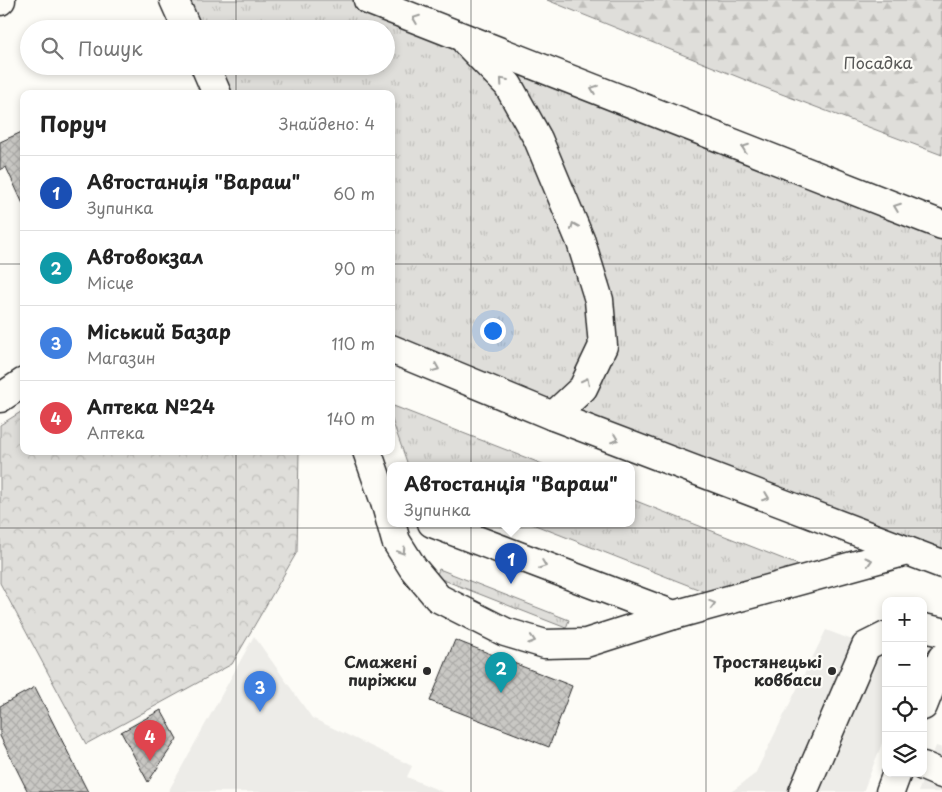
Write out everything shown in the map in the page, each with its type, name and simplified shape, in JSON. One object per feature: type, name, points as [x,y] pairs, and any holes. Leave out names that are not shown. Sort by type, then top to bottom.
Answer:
[{"type":"main road","points":[[174,0],[183,20]]},
{"type":"main road","points":[[188,20],[190,0]]},
{"type":"main road","points":[[368,0],[942,224]]},
{"type":"main road","points":[[462,37],[508,85],[538,139],[580,242],[599,300],[603,346],[583,388],[553,416]]},
{"type":"main road","points":[[208,75],[215,90]]},
{"type":"main road","points":[[395,351],[553,416],[942,564]]},
{"type":"main road","points":[[0,398],[20,385]]},
{"type":"main road","points":[[369,455],[387,501]]},
{"type":"main road","points":[[393,527],[396,541],[413,568],[438,598],[505,632],[545,644],[586,643],[674,615],[907,551]]},
{"type":"main road","points":[[443,527],[674,615]]},
{"type":"main road","points":[[927,629],[942,632]]},
{"type":"main road","points":[[803,792],[866,646],[882,638]]},
{"type":"main road","points":[[927,697],[942,658]]},
{"type":"main road","points":[[927,710],[942,716]]},
{"type":"main road","points":[[927,768],[942,774]]},
{"type":"main road","points":[[890,792],[896,777]]},
{"type":"shaded area","points":[[826,630],[882,651],[882,743],[863,792],[731,792],[755,774]]},
{"type":"shaded area","points":[[254,636],[312,718],[412,766],[407,777],[443,792],[168,792]]},
{"type":"shaded area","points":[[936,746],[942,748],[942,792],[918,792],[924,777],[927,777],[927,769]]},
{"type":"green space","points":[[190,0],[368,0],[942,225],[942,564],[395,351],[395,90],[215,90],[209,75],[395,75],[395,20],[188,20]]},
{"type":"green space","name":"Посадка","points":[[547,0],[942,0],[942,155],[758,85]]},
{"type":"green space","points":[[395,407],[537,462],[407,462],[395,428]]},
{"type":"green space","points":[[20,412],[20,455],[299,455],[297,552],[232,664],[86,744],[0,583],[0,425]]},
{"type":"green space","points":[[635,501],[806,568],[713,595],[540,527],[635,527]]},
{"type":"green space","points":[[439,569],[569,620],[566,628],[436,577]]},
{"type":"building","points":[[20,133],[20,197],[6,167],[0,170],[0,142]]},
{"type":"building","points":[[455,640],[572,686],[549,747],[430,701]]},
{"type":"building","points":[[35,687],[88,792],[28,792],[0,736],[0,706]]},
{"type":"building","points":[[161,710],[177,739],[148,782],[121,732]]},
{"type":"place","name":"Автостанція \"Вараш\"","points":[[511,584]]},
{"type":"place","name":"Смажені пиріжки","points":[[427,671]]},
{"type":"place","name":"Тростянецькі ковбаси","points":[[832,671]]},
{"type":"place","name":"Автовокзал","points":[[501,693]]},
{"type":"place","name":"Міський Базар","points":[[260,712]]},
{"type":"place","name":"Аптека №24","points":[[150,761]]}]
